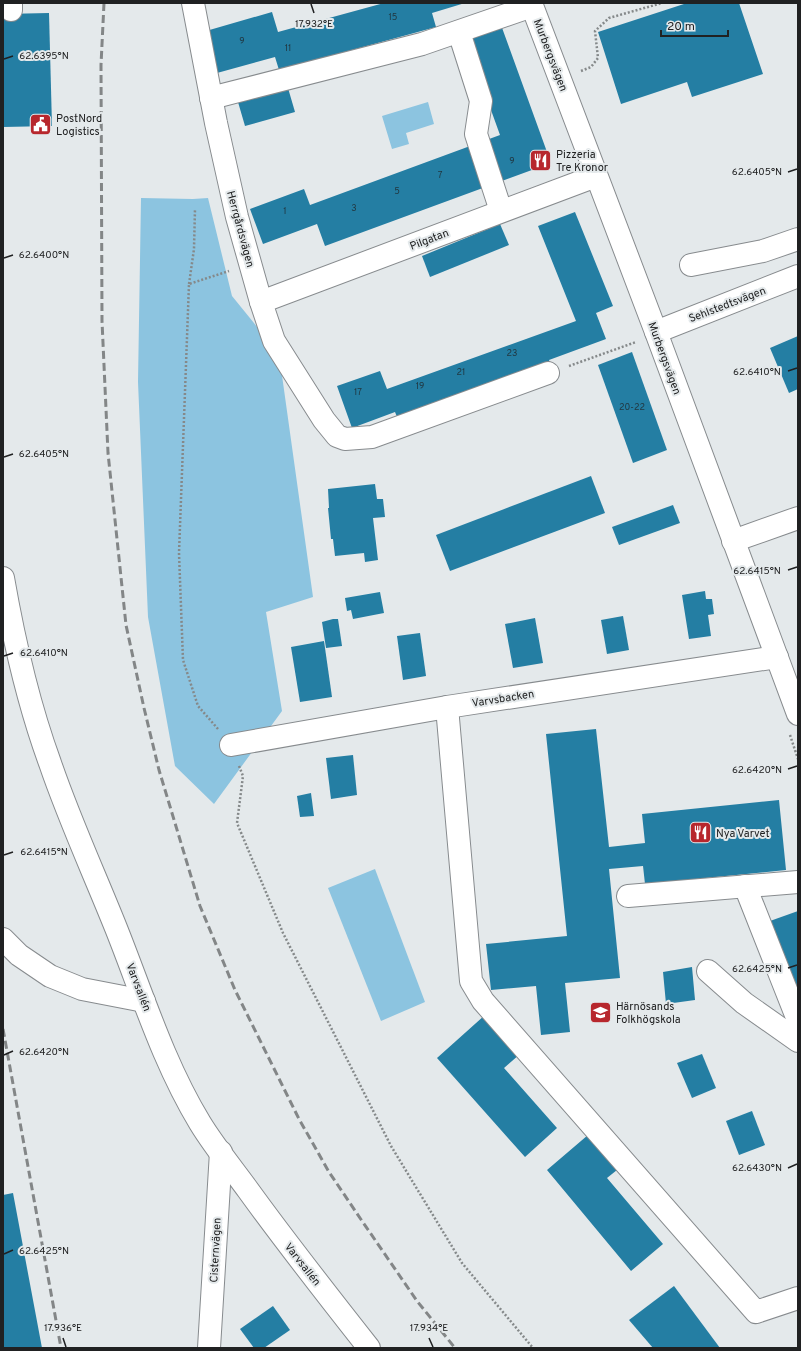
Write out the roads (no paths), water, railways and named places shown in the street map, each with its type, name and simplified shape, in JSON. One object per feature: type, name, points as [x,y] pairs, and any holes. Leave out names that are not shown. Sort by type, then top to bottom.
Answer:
[{"type":"street","name":"Herrgårdsvägen","points":[[193,3],[211,98],[237,217],[261,302],[274,341],[324,420],[337,436],[344,439],[372,438],[557,370]]},
{"type":"street","points":[[211,98],[422,44],[531,5]]},
{"type":"street","name":"Murbergsvägen","points":[[531,5],[656,332],[777,657],[793,722]]},
{"type":"street","points":[[459,32],[482,101],[476,134],[501,211]]},
{"type":"street","name":"Pilgatan","points":[[261,302],[596,176]]},
{"type":"street","points":[[691,264],[763,251],[798,239]]},
{"type":"street","name":"Sehlstedtsvägen","points":[[656,332],[798,276]]},
{"type":"street","points":[[733,541],[798,518]]},
{"type":"street","name":"Varvsallén","points":[[3,578],[10,622],[21,670],[45,750],[71,819],[179,1085],[200,1124],[293,1252],[369,1348]]},
{"type":"street","name":"Varvsbacken","points":[[231,745],[447,707],[777,657]]},
{"type":"street","points":[[447,707],[471,981],[483,1001],[756,1312],[798,1298]]},
{"type":"street","points":[[628,896],[798,882]]},
{"type":"street","points":[[745,886],[798,1020]]},
{"type":"street","points":[[3,939],[19,955],[50,976],[82,989],[144,1001]]},
{"type":"street","points":[[708,971],[744,1003],[798,1041]]},
{"type":"street","name":"Cisternvägen","points":[[209,1348],[221,1152]]},
{"type":"railway","points":[[104,3],[101,65],[102,321],[108,453],[126,625],[159,770],[200,906],[235,990],[299,1119],[329,1172],[360,1218],[417,1301],[455,1348]]},
{"type":"railway","points":[[3,1029],[61,1348]]},
{"type":"place","name":"PostNord Logistics","points":[[40,124]]},
{"type":"place","name":"Pizzeria Tre Kronor","points":[[540,160]]},
{"type":"place","name":"Nya Varvet","points":[[701,833]]},
{"type":"place","name":"Härnösands Folkhögskola","points":[[600,1012]]}]
